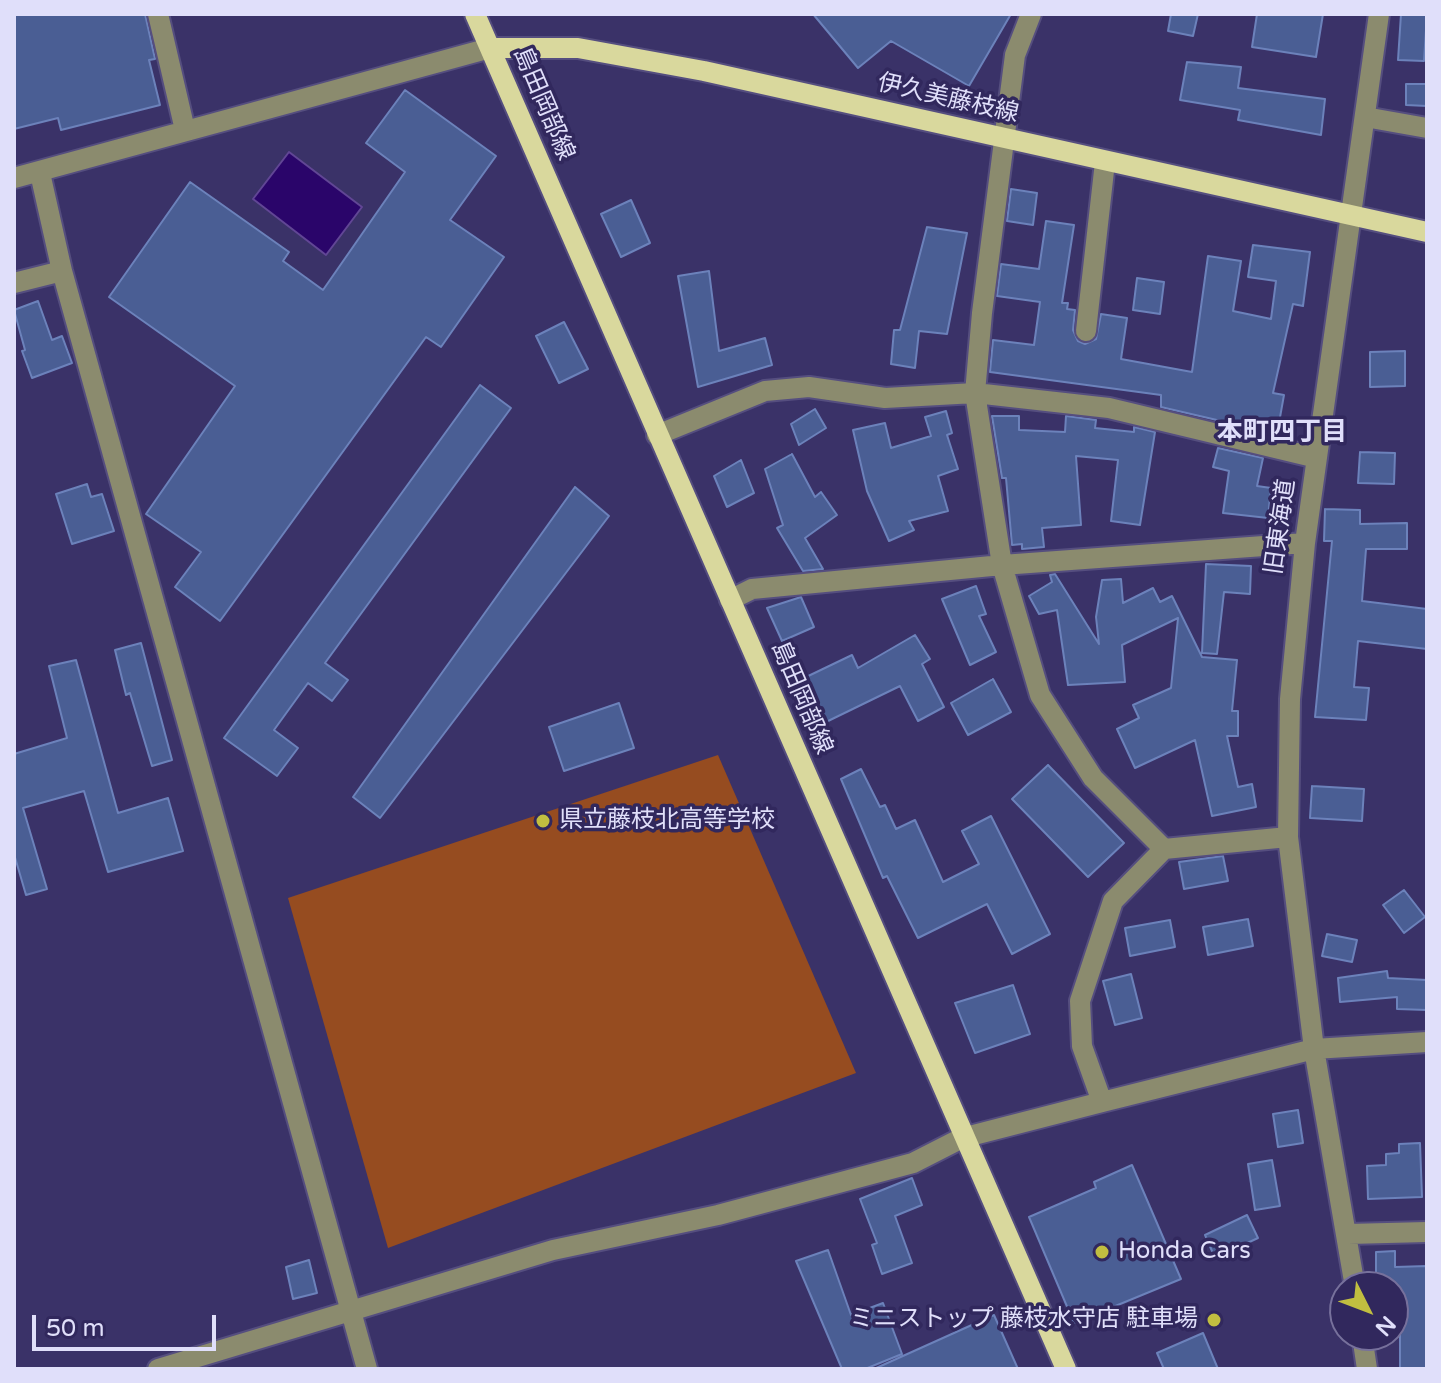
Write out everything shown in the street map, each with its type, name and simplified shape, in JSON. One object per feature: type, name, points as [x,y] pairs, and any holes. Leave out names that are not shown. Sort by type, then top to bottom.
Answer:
[{"type":"main road","points":[[475,14],[490,48]]},
{"type":"main road","name":"伊久美藤枝線","points":[[490,48],[578,48],[1427,232]]},
{"type":"main road","name":"島田岡部線","points":[[490,48],[962,1138],[1066,1369]]},
{"type":"street","points":[[158,14],[185,130]]},
{"type":"street","points":[[1031,14],[1015,55],[975,393],[1002,565],[1040,695],[1093,778],[1164,849]]},
{"type":"street","name":"旧東海道","points":[[1353,1271],[1314,1049],[1288,837],[1293,643],[1379,14]]},
{"type":"street","points":[[14,178],[490,48]]},
{"type":"street","points":[[1365,117],[1427,128]]},
{"type":"street","points":[[1086,331],[1105,162]]},
{"type":"street","points":[[40,173],[62,271],[367,1369]]},
{"type":"street","points":[[14,283],[62,271]]},
{"type":"street","points":[[657,435],[765,391],[809,387],[885,398],[975,393],[1109,408],[1317,458]]},
{"type":"street","points":[[730,600],[752,589],[1002,565],[1305,543]]},
{"type":"street","points":[[1102,1102],[1082,1046],[1080,1001],[1113,901],[1164,849],[1288,837]]},
{"type":"street","points":[[158,1369],[553,1250],[718,1215],[913,1163],[962,1138],[1314,1049],[1427,1042]]},
{"type":"street","points":[[1348,1234],[1427,1232]]},
{"type":"shaded area","points":[[289,152],[362,207],[326,255],[253,199]]},
{"type":"shaded area","points":[[718,755],[856,1073],[388,1248],[288,898]]},
{"type":"building","points":[[14,14],[145,14],[155,59],[149,60],[160,105],[61,130],[58,118],[14,129]]},
{"type":"building","points":[[813,14],[1011,14],[969,86],[891,41],[858,68]]},
{"type":"building","points":[[1171,14],[1198,14],[1193,36],[1168,31]]},
{"type":"building","points":[[1257,14],[1323,14],[1316,57],[1252,47]]},
{"type":"building","points":[[1401,14],[1427,14],[1424,61],[1398,60]]},
{"type":"building","points":[[1187,62],[1241,67],[1238,88],[1325,99],[1321,135],[1238,120],[1240,110],[1180,100]]},
{"type":"building","points":[[1406,84],[1427,84],[1427,106],[1406,105]]},
{"type":"building","points":[[405,90],[496,156],[450,220],[504,257],[441,347],[426,337],[220,621],[175,587],[201,552],[146,514],[235,386],[109,297],[190,182],[289,252],[283,261],[323,290],[405,172],[366,143]]},
{"type":"building","points":[[1011,189],[1037,193],[1033,225],[1007,221]]},
{"type":"building","points":[[631,200],[650,243],[621,257],[601,214]]},
{"type":"building","points":[[1046,221],[1074,225],[1062,303],[1068,303],[1067,309],[1075,310],[1073,330],[1078,341],[1085,344],[1096,339],[1101,314],[1127,318],[1121,359],[1192,372],[1208,256],[1241,261],[1233,311],[1271,319],[1276,281],[1248,277],[1253,245],[1310,252],[1303,306],[1293,304],[1273,393],[1284,395],[1277,434],[1161,407],[1161,395],[990,372],[993,340],[1034,345],[1040,302],[997,296],[1001,264],[1039,269]]},
{"type":"building","points":[[927,227],[967,233],[947,334],[919,331],[915,368],[891,364],[894,330],[900,330]]},
{"type":"building","points":[[709,271],[719,351],[765,338],[772,365],[698,387],[678,276]]},
{"type":"building","points":[[1137,278],[1164,282],[1160,314],[1133,310]]},
{"type":"building","points":[[38,301],[52,340],[62,336],[72,363],[32,378],[22,351],[25,350],[14,310]]},
{"type":"building","points":[[564,322],[588,369],[559,383],[536,336]]},
{"type":"building","points":[[1405,351],[1405,386],[1370,387],[1370,352]]},
{"type":"building","points":[[480,385],[511,408],[325,663],[348,680],[332,701],[308,683],[274,730],[298,748],[277,776],[224,738]]},
{"type":"building","points":[[815,409],[826,428],[799,445],[791,424]]},
{"type":"building","points":[[946,411],[952,433],[947,435],[958,469],[938,476],[948,511],[909,521],[914,530],[889,541],[867,491],[853,430],[885,423],[891,448],[931,436],[925,417]]},
{"type":"building","points":[[992,416],[1019,416],[1019,430],[1065,432],[1066,416],[1096,420],[1095,428],[1134,432],[1134,427],[1155,432],[1140,525],[1111,521],[1118,460],[1076,456],[1081,525],[1042,528],[1044,547],[1022,549],[1022,544],[1012,545],[1006,478],[1002,478]]},
{"type":"building","points":[[1218,448],[1263,458],[1257,486],[1271,488],[1268,518],[1223,513],[1229,471],[1213,467]]},
{"type":"building","points":[[1360,452],[1395,453],[1394,484],[1358,483]]},
{"type":"building","points":[[792,454],[815,497],[821,492],[837,515],[805,538],[823,569],[803,571],[777,528],[783,525],[765,469]]},
{"type":"building","points":[[741,460],[754,493],[727,507],[714,476]]},
{"type":"building","points":[[87,484],[91,497],[102,494],[114,531],[72,544],[56,494]]},
{"type":"building","points":[[575,487],[609,516],[380,818],[353,797]]},
{"type":"building","points":[[1325,509],[1360,510],[1360,524],[1407,523],[1407,549],[1366,549],[1362,601],[1427,609],[1427,649],[1358,641],[1354,687],[1369,688],[1366,720],[1315,717],[1332,541],[1324,541]]},
{"type":"building","points":[[1206,564],[1251,566],[1250,594],[1224,592],[1217,654],[1202,653]]},
{"type":"building","points":[[1055,574],[1099,644],[1096,617],[1102,580],[1121,579],[1123,603],[1153,588],[1160,602],[1172,596],[1202,657],[1237,660],[1232,711],[1238,711],[1238,736],[1227,736],[1238,787],[1252,784],[1256,807],[1212,816],[1195,740],[1135,768],[1117,729],[1139,718],[1133,705],[1171,688],[1178,618],[1122,645],[1125,682],[1068,685],[1057,610],[1039,614],[1029,596],[1052,582],[1050,575]]},
{"type":"building","points":[[976,586],[986,614],[979,616],[996,652],[970,665],[942,599]]},
{"type":"building","points":[[801,597],[814,627],[782,641],[767,608]]},
{"type":"building","points":[[915,635],[930,659],[922,664],[944,707],[918,721],[900,686],[824,723],[802,679],[852,655],[858,668]]},
{"type":"building","points":[[141,643],[172,760],[152,766],[130,693],[126,695],[115,650]]},
{"type":"building","points":[[76,660],[118,813],[168,798],[183,851],[108,872],[84,791],[23,808],[47,889],[26,895],[14,854],[14,754],[67,738],[49,666]]},
{"type":"building","points":[[993,679],[1011,712],[968,735],[951,703]]},
{"type":"building","points":[[619,703],[634,748],[564,771],[549,727]]},
{"type":"building","points":[[1048,765],[1124,843],[1088,877],[1012,799]]},
{"type":"building","points":[[861,769],[880,807],[885,805],[896,829],[915,820],[943,882],[979,864],[962,831],[991,816],[1050,934],[1012,954],[987,904],[918,938],[887,876],[883,878],[841,779]]},
{"type":"building","points":[[1312,786],[1364,789],[1362,821],[1310,818]]},
{"type":"building","points":[[1223,856],[1228,881],[1184,889],[1179,862]]},
{"type":"building","points":[[1404,890],[1425,917],[1404,933],[1383,905]]},
{"type":"building","points":[[1248,919],[1253,946],[1208,955],[1203,927]]},
{"type":"building","points":[[1170,920],[1175,947],[1130,956],[1125,928]]},
{"type":"building","points":[[1327,934],[1357,940],[1352,962],[1322,956]]},
{"type":"building","points":[[1387,971],[1388,978],[1427,980],[1427,1010],[1397,1009],[1397,997],[1340,1002],[1338,978]]},
{"type":"building","points":[[1131,974],[1142,1018],[1115,1025],[1103,981]]},
{"type":"building","points":[[1013,985],[1030,1034],[975,1053],[955,1003]]},
{"type":"building","points":[[1298,1110],[1303,1143],[1278,1147],[1273,1114]]},
{"type":"building","points":[[1420,1143],[1422,1197],[1368,1199],[1367,1166],[1386,1165],[1386,1154],[1399,1153],[1399,1144]]},
{"type":"building","points":[[1272,1160],[1280,1206],[1255,1210],[1248,1164]]},
{"type":"building","points":[[1132,1165],[1181,1279],[1074,1323],[1029,1217],[1096,1188],[1094,1182]]},
{"type":"building","points":[[912,1178],[922,1205],[895,1216],[912,1263],[882,1274],[872,1245],[877,1243],[860,1199]]},
{"type":"building","points":[[1247,1215],[1258,1238],[1215,1258],[1205,1235]]},
{"type":"building","points":[[828,1250],[851,1315],[883,1303],[902,1354],[865,1369],[842,1369],[796,1261]]},
{"type":"building","points":[[1395,1251],[1395,1267],[1427,1266],[1427,1369],[1400,1369],[1400,1351],[1409,1351],[1409,1271],[1376,1271],[1376,1252]]},
{"type":"building","points":[[309,1260],[317,1293],[293,1299],[286,1267]]},
{"type":"building","points":[[994,1315],[1018,1369],[874,1369]]},
{"type":"building","points":[[1203,1333],[1218,1369],[1164,1369],[1157,1353]]},
{"type":"place","name":"県立藤枝北高等学校","points":[[543,821]]},
{"type":"place","name":"Honda Cars","points":[[1102,1252]]},
{"type":"place","name":"ミニストップ 藤枝水守店 駐車場","points":[[1214,1320]]},
{"type":"district","name":"本町四丁目","points":[[1282,433]]}]
